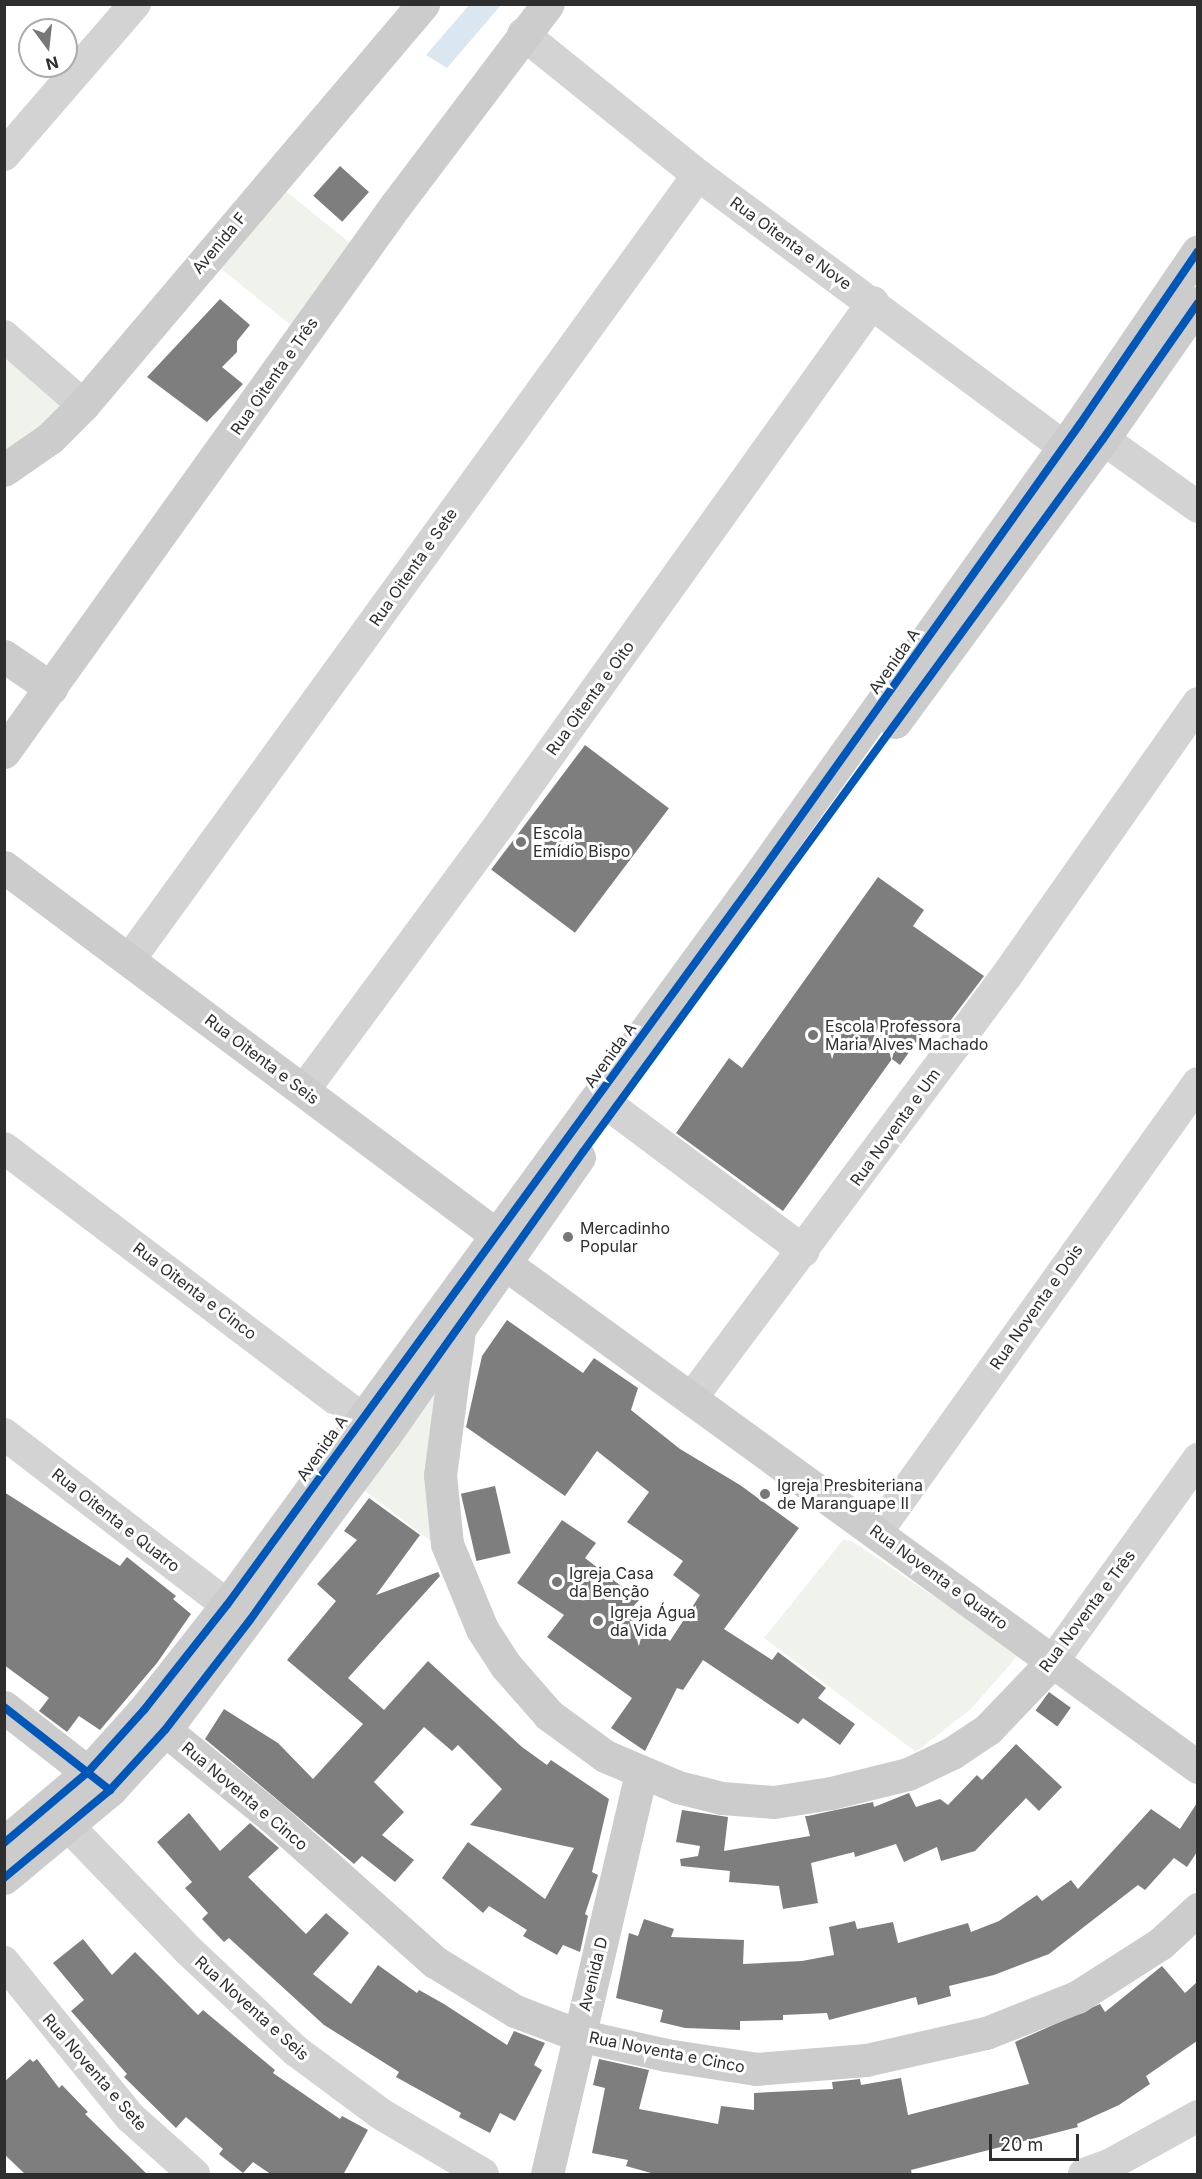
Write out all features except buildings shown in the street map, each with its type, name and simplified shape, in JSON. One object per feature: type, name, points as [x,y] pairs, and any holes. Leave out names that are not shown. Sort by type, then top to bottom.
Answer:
[{"type":"street","points":[[4,155],[135,4]]},
{"type":"street","name":"Avenida F","points":[[4,471],[50,438],[83,405],[423,4]]},
{"type":"street","name":"Rua Oitenta e Três","points":[[4,752],[388,215],[548,4]]},
{"type":"street","name":"Rua Oitenta e Nove","points":[[523,34],[698,175],[873,302],[1063,446]]},
{"type":"street","name":"Rua Oitenta e Sete","points":[[130,959],[698,175]]},
{"type":"street","name":"Avenida A","points":[[4,1878],[60,1817],[99,1781],[165,1730],[372,1427],[500,1249],[754,882],[1063,446],[1197,251]]},
{"type":"street","name":"Rua Oitenta e Oito","points":[[304,1090],[502,821],[873,302]]},
{"type":"street","name":"Avenida A","points":[[99,1781],[144,1710],[372,1427],[460,1324],[500,1249],[614,1109],[1103,439],[1197,303]]},
{"type":"street","points":[[4,336],[83,405]]},
{"type":"street","points":[[1063,446],[1103,439],[1197,507]]},
{"type":"street","points":[[4,656],[51,688]]},
{"type":"street","name":"Rua Noventa e Um","points":[[691,1399],[804,1251],[1007,975],[1197,703]]},
{"type":"street","name":"Rua Oitenta e Seis","points":[[4,867],[304,1090],[500,1249]]},
{"type":"street","name":"Rua Noventa e Dois","points":[[877,1532],[1197,1083]]},
{"type":"street","points":[[614,1109],[804,1251]]},
{"type":"street","name":"Rua Oitenta e Cinco","points":[[4,1148],[372,1427]]},
{"type":"street","name":"Rua Noventa e Quatro","points":[[500,1249],[691,1399],[877,1532],[1197,1767]]},
{"type":"street","name":"Rua Noventa e Três","points":[[460,1324],[440,1475],[447,1544],[482,1629],[506,1666],[549,1715],[605,1756],[641,1773],[722,1798],[774,1802],[831,1793],[908,1774],[952,1753],[988,1729],[1053,1660],[1197,1459]]},
{"type":"street","name":"Rua Oitenta e Quatro","points":[[4,1434],[227,1605]]},
{"type":"street","points":[[4,1707],[99,1781]]},
{"type":"street","name":"Rua Noventa e Cinco","points":[[165,1730],[271,1816],[435,1962],[515,2011],[578,2035],[666,2055],[756,2069],[866,2060],[986,2033],[1077,1997],[1160,1944],[1197,1909]]},
{"type":"street","name":"Avenida D","points":[[547,2175],[641,1773]]},
{"type":"street","name":"Avenida A","points":[[4,1843],[60,1817]]},
{"type":"street","name":"Rua Noventa e Seis","points":[[60,1817],[188,1950],[296,2051],[381,2114],[483,2175]]},
{"type":"street","name":"Rua Noventa e Sete","points":[[4,1962],[62,2038],[130,2117],[194,2175]]},
{"type":"street","points":[[1084,2175],[1111,2164],[1197,2116]]},
{"type":"shaded area","points":[[470,4],[501,5],[447,68],[426,55]]},
{"type":"shaded area","points":[[272,180],[361,252],[298,331],[208,258]]},
{"type":"shaded area","points":[[4,342],[80,408],[4,474]]},
{"type":"shaded area","points":[[457,1330],[441,1549],[353,1482]]},
{"type":"shaded area","points":[[843,1540],[852,1541],[1019,1654],[971,1709],[916,1752],[764,1638]]},
{"type":"cycle path","points":[[4,1843],[88,1772],[144,1710],[227,1605],[754,882],[1080,424],[1198,251]]},
{"type":"cycle path","points":[[4,1878],[110,1790],[165,1730],[250,1620],[583,1152],[1103,439],[1198,303]]},
{"type":"cycle path","points":[[4,1707],[110,1790]]},
{"type":"place","name":"Escola Emídio Bispo","points":[[521,842]]},
{"type":"place","name":"Escola Professora Maria Alves Machado","points":[[813,1035]]},
{"type":"place","name":"Mercadinho Popular","points":[[568,1237]]},
{"type":"place","name":"Igreja Presbiteriana de Maranguape II","points":[[765,1494]]},
{"type":"place","name":"Igreja Casa da Benção","points":[[557,1582]]},
{"type":"place","name":"Igreja Água da Vida","points":[[598,1621]]}]
